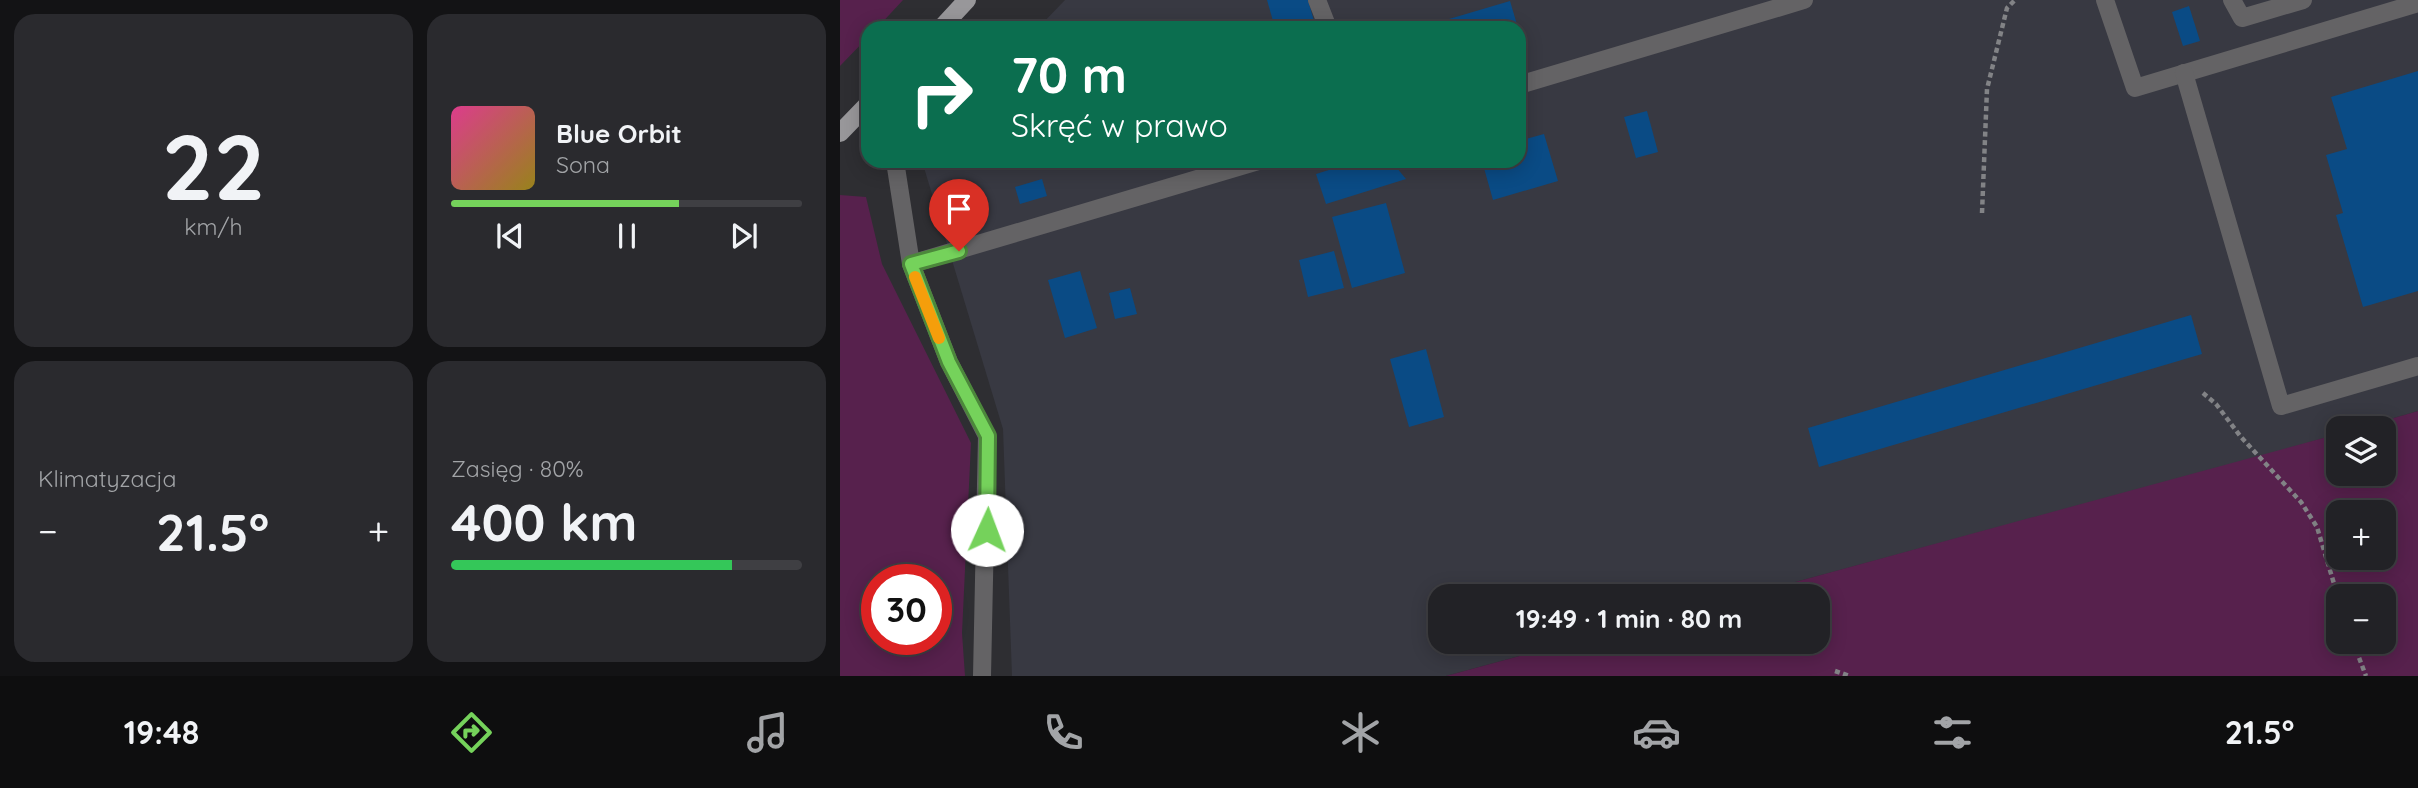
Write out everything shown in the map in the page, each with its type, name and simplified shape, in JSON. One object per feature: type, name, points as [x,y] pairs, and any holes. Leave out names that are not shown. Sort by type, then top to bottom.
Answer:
[{"type":"main road","points":[[948,21],[967,0]]},
{"type":"main road","points":[[840,133],[861,111]]},
{"type":"street","points":[[1317,0],[1325,21]]},
{"type":"street","points":[[1526,83],[1804,0]]},
{"type":"street","points":[[2105,0],[2135,88],[2418,3]]},
{"type":"street","points":[[2232,0],[2242,18],[2304,0]]},
{"type":"street","points":[[2184,73],[2281,406],[2418,366]]},
{"type":"street","points":[[896,168],[911,264],[949,362],[988,436],[982,676]]},
{"type":"street","points":[[911,264],[1234,168]]},
{"type":"path","points":[[1982,213],[1987,89],[2007,8],[2015,0]]},
{"type":"path","points":[[2203,393],[2216,404],[2241,437],[2301,502],[2317,527],[2334,584]]},
{"type":"path","points":[[2358,654],[2366,676]]},
{"type":"path","points":[[1835,671],[1850,676]]},
{"type":"shaded area","points":[[840,0],[903,0],[884,21],[861,21],[861,44],[840,66]]},
{"type":"shaded area","points":[[1065,0],[2418,0],[2418,411],[2396,417],[2326,416],[2326,437],[1788,584],[1428,584],[1428,654],[1527,654],[1446,676],[1012,676],[1003,429],[924,168],[1526,168],[1526,21],[1045,21]]},
{"type":"shaded area","points":[[840,195],[866,197],[882,264],[971,443],[962,633],[965,676],[840,676]]},
{"type":"shaded area","points":[[2418,411],[2418,676],[1446,676],[1527,654],[1830,654],[1830,584],[1788,584],[2326,437],[2326,486],[2396,486],[2396,417]]},
{"type":"building","points":[[1267,0],[1308,0],[1314,21],[1273,21]]},
{"type":"building","points":[[1510,1],[1516,21],[1442,21]]},
{"type":"building","points":[[2189,6],[2200,41],[2183,46],[2172,12]]},
{"type":"building","points":[[2418,71],[2418,291],[2363,307],[2336,215],[2343,213],[2326,155],[2347,149],[2331,97]]},
{"type":"building","points":[[1647,111],[1658,152],[1636,158],[1624,117]]},
{"type":"building","points":[[1544,134],[1558,181],[1493,200],[1484,168],[1526,168],[1526,139]]},
{"type":"building","points":[[1335,168],[1397,168],[1406,179],[1326,204],[1316,174]]},
{"type":"building","points":[[1042,179],[1047,196],[1020,204],[1015,187]]},
{"type":"building","points":[[1386,203],[1405,273],[1352,288],[1332,217]]},
{"type":"building","points":[[1334,251],[1344,288],[1308,297],[1299,260]]},
{"type":"building","points":[[1080,271],[1097,328],[1065,338],[1048,280]]},
{"type":"building","points":[[1130,288],[1137,314],[1115,319],[1109,293]]},
{"type":"building","points":[[2191,315],[2202,354],[1819,467],[1808,428]]},
{"type":"building","points":[[1426,349],[1444,417],[1409,427],[1390,359]]},
{"type":"slow traffic","points":[[915,277],[939,338]]},
{"type":"route","points":[[959,251],[911,264],[949,362],[988,436],[987,530]]}]
